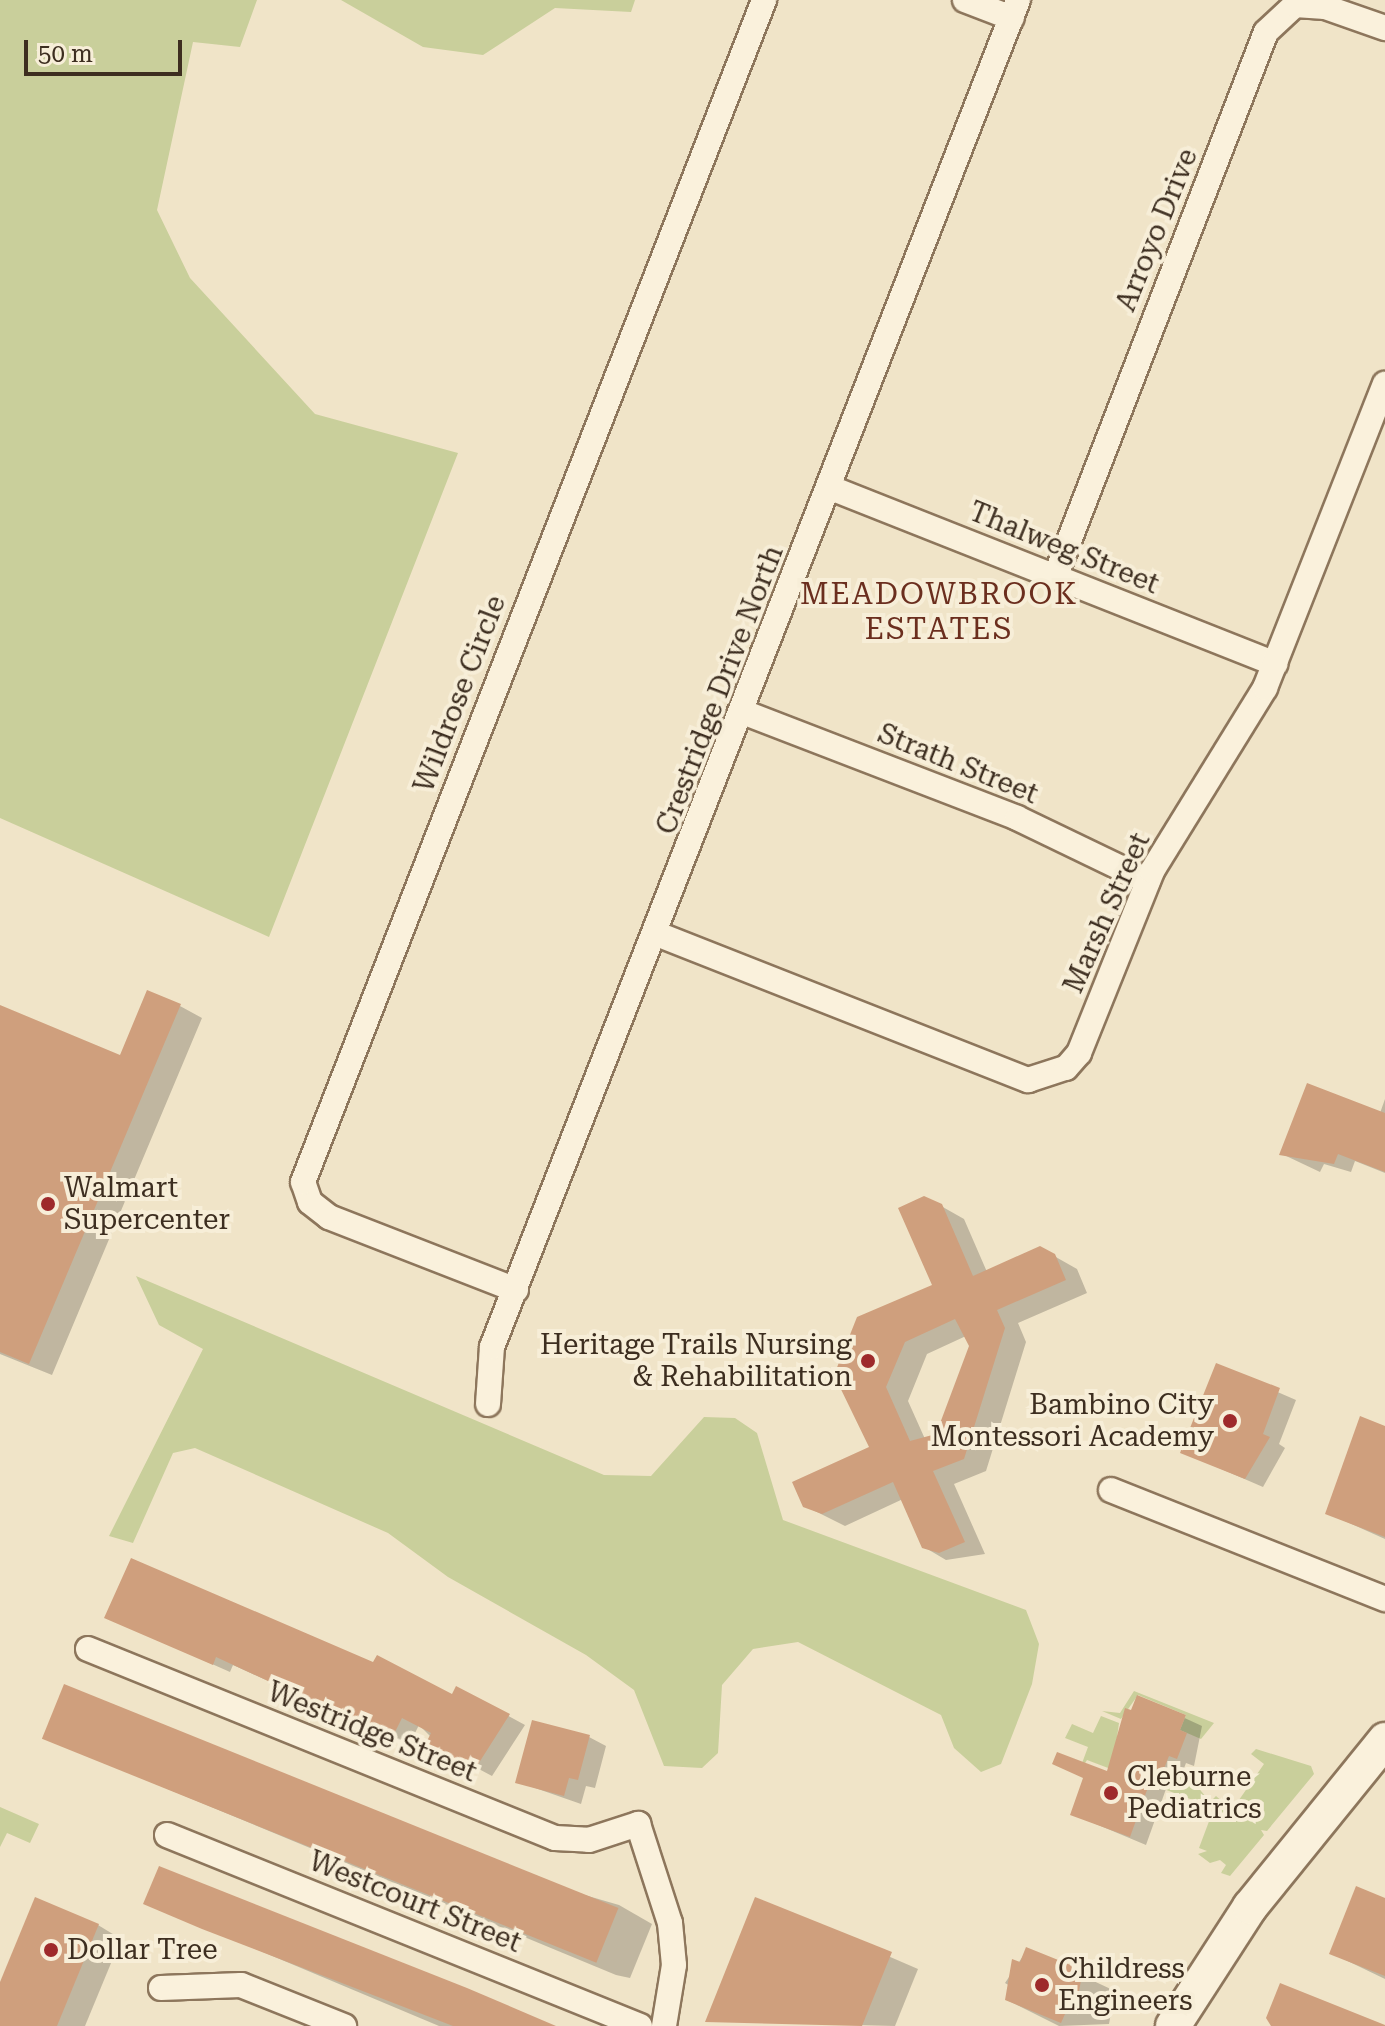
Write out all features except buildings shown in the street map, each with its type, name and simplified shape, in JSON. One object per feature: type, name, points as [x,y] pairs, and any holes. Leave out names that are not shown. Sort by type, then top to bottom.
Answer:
[{"type":"street","name":"Wildrose Circle","points":[[516,1290],[329,1217],[310,1202],[303,1182],[764,0]]},
{"type":"street","points":[[965,0],[1015,9]]},
{"type":"street","name":"Arroyo Drive","points":[[1055,577],[1266,32],[1295,5],[1325,7],[1385,28]]},
{"type":"street","name":"Crestridge Drive North","points":[[488,1404],[492,1347],[657,934],[1015,9]]},
{"type":"street","name":"Marsh Street","points":[[657,934],[1028,1080],[1049,1078],[1079,1053],[1148,881],[1252,715],[1385,384]]},
{"type":"street","name":"Thalweg Street","points":[[831,488],[1275,664]]},
{"type":"street","name":"Strath Street","points":[[743,712],[1017,818],[1148,881]]},
{"type":"street","points":[[1111,1490],[1385,1599]]},
{"type":"street","name":"Westridge Street","points":[[88,1649],[555,1838],[589,1840],[638,1824],[670,1923],[674,1965],[664,2026]]},
{"type":"street","points":[[1173,2026],[1250,1907],[1385,1740]]},
{"type":"street","name":"Westcourt Street","points":[[167,1835],[640,2026]]},
{"type":"street","points":[[161,1988],[241,1985],[344,2026]]},
{"type":"green space","points":[[0,0],[257,0],[240,47],[193,42],[157,210],[190,278],[315,414],[458,453],[269,937],[0,818]]},
{"type":"green space","points":[[341,0],[635,0],[631,12],[555,8],[483,55],[423,47]]},
{"type":"green space","points":[[136,1276],[604,1475],[651,1476],[704,1417],[735,1418],[757,1433],[783,1520],[1026,1610],[1039,1644],[1032,1684],[1001,1764],[981,1772],[954,1748],[941,1715],[798,1642],[753,1649],[722,1685],[718,1753],[702,1768],[664,1766],[634,1690],[586,1655],[448,1577],[388,1533],[195,1448],[173,1453],[133,1543],[109,1536],[203,1349],[159,1325]]},
{"type":"green space","points":[[1134,1691],[1214,1723],[1201,1739],[1180,1730],[1186,1715],[1138,1695],[1121,1719],[1102,1711],[1120,1713]]},
{"type":"green space","points":[[1101,1716],[1119,1723],[1115,1752],[1177,1775],[1184,1770],[1210,1802],[1216,1796],[1232,1810],[1264,1764],[1251,1754],[1256,1749],[1311,1766],[1314,1774],[1267,1831],[1261,1830],[1264,1835],[1230,1876],[1221,1873],[1226,1865],[1220,1860],[1210,1863],[1198,1854],[1207,1851],[1199,1848],[1214,1808],[1087,1760],[1078,1774],[1088,1747],[1065,1738],[1072,1724],[1093,1733]]},
{"type":"green space","points":[[0,1807],[39,1824],[30,1843],[7,1833],[0,1847]]},
{"type":"place","name":"Walmart Supercenter","points":[[48,1204]]},
{"type":"place","name":"Heritage Trails Nursing & Rehabilitation","points":[[868,1361]]},
{"type":"place","name":"Bambino City Montessori Academy","points":[[1230,1421]]},
{"type":"place","name":"Cleburne Pediatrics","points":[[1111,1793]]},
{"type":"place","name":"Dollar Tree","points":[[51,1950]]},
{"type":"place","name":"Childress Engineers","points":[[1042,1985]]},
{"type":"district","name":"MEADOWBROOK ESTATES","points":[[939,611]]}]
